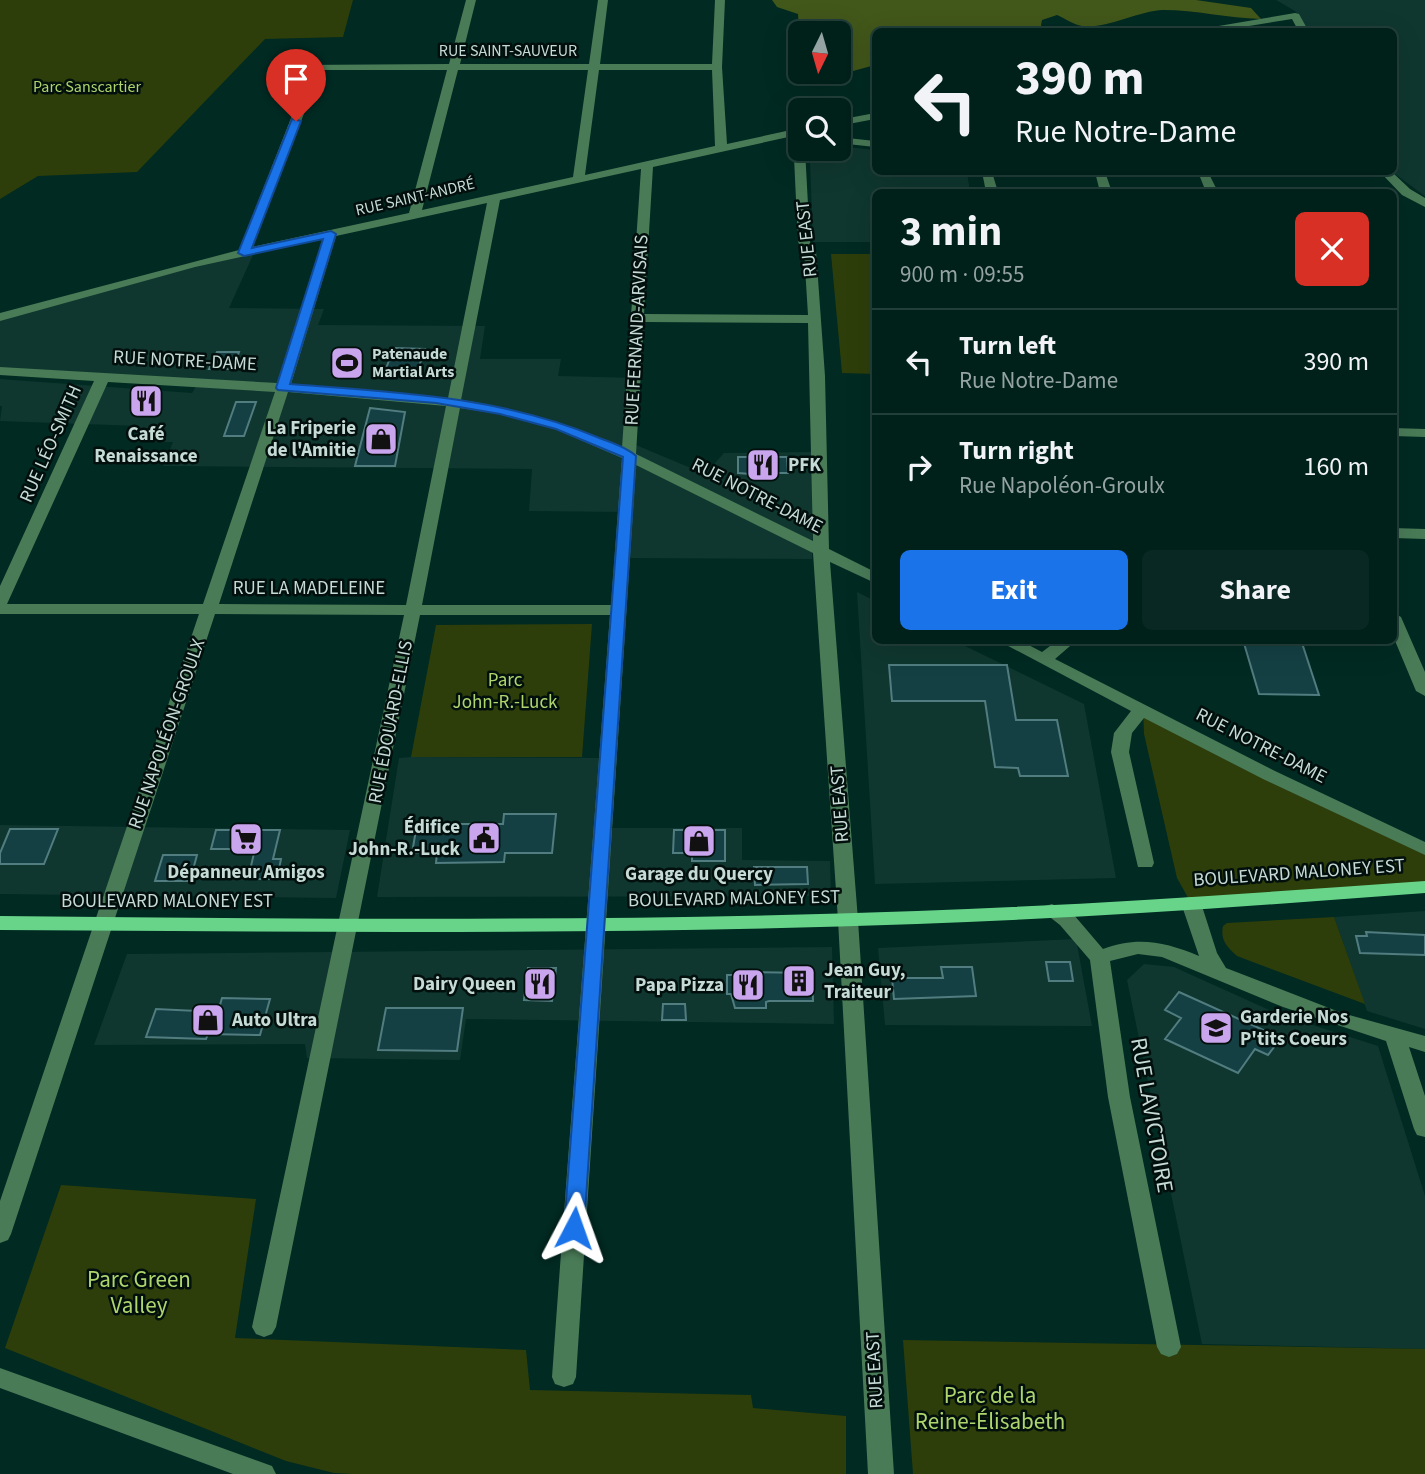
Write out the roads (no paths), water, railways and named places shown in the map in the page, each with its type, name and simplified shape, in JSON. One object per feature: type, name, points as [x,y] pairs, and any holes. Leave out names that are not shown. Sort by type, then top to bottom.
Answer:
[{"type":"main road","name":"BOULEVARD MALONEY EST","points":[[0,923],[597,923],[848,920],[1191,904],[1425,887]]},
{"type":"street","points":[[415,215],[471,0]]},
{"type":"street","points":[[579,178],[603,0]]},
{"type":"street","points":[[720,0],[718,67],[721,147]]},
{"type":"street","points":[[1223,28],[1295,16],[1302,28]]},
{"type":"street","name":"RUE SAINT-SAUVEUR","points":[[299,67],[718,67]]},
{"type":"street","points":[[244,253],[317,68]]},
{"type":"street","points":[[851,121],[872,117]]},
{"type":"street","name":"RUE SAINT-ANDRÉ","points":[[0,317],[244,253],[721,147],[788,135]]},
{"type":"street","points":[[851,141],[872,144]]},
{"type":"street","name":"RUE EAST","points":[[798,161],[804,242],[810,251],[821,552],[848,920],[881,1474]]},
{"type":"street","name":"RUE FERNAND-ARVISAIS","points":[[564,1377],[647,164]]},
{"type":"street","points":[[1389,175],[1406,192],[1425,203]]},
{"type":"street","name":"RUE ÉDOUARD-ELLIS","points":[[264,1327],[413,610],[494,198]]},
{"type":"street","name":"RUE NAPOLÉON-GROULX","points":[[0,1234],[283,388],[331,234]]},
{"type":"street","points":[[637,318],[814,319]]},
{"type":"street","name":"RUE NOTRE-DAME","points":[[0,371],[283,388],[455,402],[540,420],[629,456],[872,577]]},
{"type":"street","name":"RUE LÉO-SMITH","points":[[0,606],[103,377]]},
{"type":"street","points":[[1397,432],[1425,433]]},
{"type":"street","points":[[1397,533],[1425,534]]},
{"type":"street","name":"RUE LA MADELEINE","points":[[0,606],[618,610]]},
{"type":"street","points":[[1397,626],[1425,691]]},
{"type":"street","name":"RUE NOTRE-DAME","points":[[1013,644],[1425,849]]},
{"type":"street","points":[[1044,659],[1064,644]]},
{"type":"street","points":[[1143,710],[1126,724],[1120,736],[1120,752],[1146,863]]},
{"type":"street","points":[[1191,904],[1207,953],[1220,974]]},
{"type":"street","points":[[1052,911],[1072,925],[1100,958],[1125,948],[1150,947],[1282,999],[1395,1037],[1425,1044]]},
{"type":"street","name":"RUE LAVICTOIRE","points":[[1100,958],[1119,1097],[1170,1347]]},
{"type":"street","points":[[1395,1037],[1425,1129]]},
{"type":"street","points":[[0,1378],[264,1474]]},
{"type":"place","name":"Patenaude Martial Arts","points":[[347,363]]},
{"type":"place","name":"Café Renaissance","points":[[146,401]]},
{"type":"place","name":"La Friperie de l'Amitie","points":[[381,439]]},
{"type":"place","name":"PFK","points":[[763,465]]},
{"type":"place","name":"Édifice John-R.-Luck","points":[[484,838]]},
{"type":"place","name":"Dépanneur Amigos","points":[[246,839]]},
{"type":"place","name":"Garage du Quercy","points":[[699,841]]},
{"type":"place","name":"Jean Guy, Traiteur","points":[[799,981]]},
{"type":"place","name":"Dairy Queen","points":[[540,984]]},
{"type":"place","name":"Papa Pizza","points":[[748,985]]},
{"type":"place","name":"Auto Ultra","points":[[208,1020]]},
{"type":"place","name":"Garderie Nos P'tits Coeurs","points":[[1216,1028]]},
{"type":"park label","name":"Parc Sanscartier","points":[[87,87]]},
{"type":"park label","name":"Parc John-R.-Luck","points":[[505,691]]},
{"type":"park label","name":"Parc Green Valley","points":[[139,1292]]},
{"type":"park label","name":"Parc de la Reine-Élisabeth","points":[[990,1408]]}]
